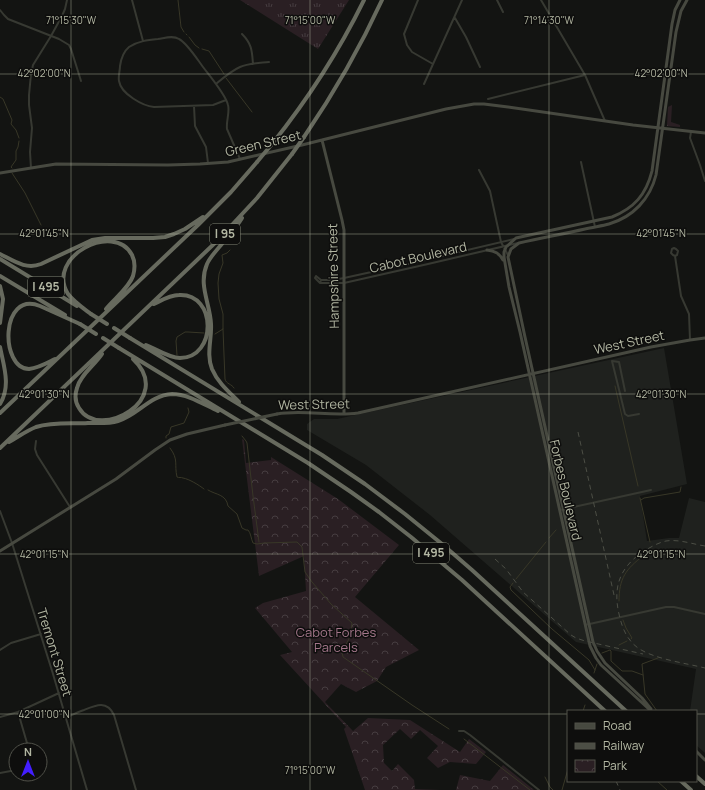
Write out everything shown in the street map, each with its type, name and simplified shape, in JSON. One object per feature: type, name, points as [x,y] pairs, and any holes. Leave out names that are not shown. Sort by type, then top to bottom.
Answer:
[{"type":"highway","name":"I 95","points":[[0,413],[198,225],[225,198],[257,162],[305,100],[345,36],[364,0]]},
{"type":"highway","name":"I 95","points":[[1,447],[217,242],[251,204],[292,154],[323,108],[362,40],[382,0]]},
{"type":"highway","points":[[0,254],[21,265],[33,266],[41,264],[90,241],[98,239],[153,238],[167,236],[191,226],[225,198]]},
{"type":"highway","points":[[247,409],[223,386],[211,365],[209,353],[211,323],[204,291],[204,283],[205,272],[210,258],[237,226],[251,204]]},
{"type":"highway","points":[[91,314],[67,292],[64,285],[64,274],[67,266],[77,252],[91,244],[107,242],[122,245],[128,249],[133,257],[134,274],[129,283],[100,318]]},
{"type":"highway","name":"I 495","points":[[0,259],[336,464],[372,489],[405,514],[472,570],[625,710]]},
{"type":"highway","name":"I 495","points":[[0,276],[238,420],[363,500],[462,580],[604,710]]},
{"type":"highway","points":[[0,286],[3,299],[2,325]]},
{"type":"highway","points":[[130,338],[178,358],[191,356],[204,344],[208,331],[207,318],[204,309],[196,300],[188,296],[177,295],[150,306]]},
{"type":"highway","points":[[2,325],[12,310],[17,307],[32,304],[40,306],[80,324]]},
{"type":"highway","points":[[3,343],[7,356],[11,362],[22,368],[29,369],[40,366],[59,357]]},
{"type":"highway","points":[[0,347],[7,381],[5,393],[0,404]]},
{"type":"highway","points":[[107,347],[98,360],[80,380],[76,392],[77,403],[82,412],[91,418],[100,420],[109,420],[127,414],[140,402],[145,390],[146,380],[142,368],[132,357],[119,348]]},
{"type":"highway","points":[[1,447],[26,432],[42,426],[55,424],[106,423],[118,421],[128,417],[160,396],[168,395],[188,397],[238,420]]},
{"type":"highway","points":[[697,777],[705,784]]},
{"type":"highway","points":[[682,782],[691,790]]},
{"type":"street","points":[[30,168],[32,128],[29,95],[32,65],[51,36],[65,9],[66,0]]},
{"type":"street","points":[[132,0],[143,41]]},
{"type":"street","points":[[418,0],[404,34],[407,45],[412,52],[433,64]]},
{"type":"street","points":[[424,84],[462,0]]},
{"type":"street","points":[[497,0],[503,12]]},
{"type":"street","points":[[540,0],[585,75],[605,121]]},
{"type":"street","name":"Forbes Boulevard","points":[[504,248],[516,238],[610,218],[633,206],[642,196],[652,174],[672,24],[675,10],[680,0]]},
{"type":"street","points":[[508,245],[611,223],[627,216],[645,199],[653,185],[656,175],[678,21],[687,0]]},
{"type":"street","points":[[0,10],[8,19],[65,42],[72,49],[81,81]]},
{"type":"street","points":[[455,17],[480,67]]},
{"type":"street","points":[[242,34],[251,46],[253,64]]},
{"type":"street","points":[[226,100],[213,105],[147,106],[126,93],[122,88],[119,77],[123,56],[130,47],[143,41],[176,37],[184,42],[216,84],[228,103],[227,129],[240,159]]},
{"type":"street","points":[[216,84],[240,67],[269,62]]},
{"type":"street","points":[[488,99],[585,75]]},
{"type":"street","name":"Green Street","points":[[0,173],[56,164],[208,164],[240,159],[467,104],[484,104],[527,109],[605,121],[705,133]]},
{"type":"street","points":[[194,106],[196,126],[206,147],[208,164]]},
{"type":"street","points":[[691,132],[690,138],[705,181]]},
{"type":"street","name":"Hampshire Street","points":[[322,140],[344,230],[344,414]]},
{"type":"street","points":[[581,162],[595,227]]},
{"type":"street","points":[[479,170],[490,193],[501,242],[504,248]]},
{"type":"street","name":"Cabot Boulevard","points":[[322,280],[333,280],[410,264],[516,238]]},
{"type":"street","points":[[508,256],[511,249],[519,243]]},
{"type":"street","name":"Forbes Boulevard","points":[[504,248],[508,256],[532,374],[594,654],[601,665],[651,710]]},
{"type":"street","name":"Forbes Boulevard","points":[[504,248],[504,264],[532,374]]},
{"type":"street","name":"Cabot Boulevard","points":[[320,283],[344,283],[487,250],[504,248]]},
{"type":"street","points":[[487,250],[494,251],[499,254],[504,264]]},
{"type":"street","points":[[675,256],[681,296],[689,314],[690,340]]},
{"type":"street","points":[[316,276],[322,280],[320,283],[315,278],[316,276]]},
{"type":"street","name":"West Street","points":[[0,551],[122,476],[170,440],[187,434],[277,414],[293,412],[344,414],[367,410],[651,347],[705,338]]},
{"type":"street","points":[[611,356],[625,414],[628,416],[639,414]]},
{"type":"street","points":[[612,361],[619,362],[625,391]]},
{"type":"street","points":[[36,441],[35,449],[37,455],[70,507]]},
{"type":"street","points":[[562,510],[650,490]]},
{"type":"street","name":"Tremont Street","points":[[0,511],[12,543],[41,634],[87,790]]},
{"type":"street","points":[[587,624],[666,607],[674,607],[705,614]]},
{"type":"street","points":[[0,650],[11,643],[41,634]]},
{"type":"street","points":[[0,717],[18,712],[59,693]]},
{"type":"street","points":[[66,717],[98,705],[103,705],[110,708],[114,715],[136,790]]},
{"type":"street","points":[[18,712],[27,742]]},
{"type":"street","points":[[459,731],[464,731],[470,735],[539,790]]},
{"type":"street","points":[[697,752],[705,760]]},
{"type":"shaded area","points":[[664,348],[687,484],[640,496],[647,541],[679,538],[689,498],[705,502],[705,753],[697,746],[697,710],[690,710],[696,669],[576,642],[430,515],[366,465],[307,430],[307,424],[314,419],[337,419]]},
{"type":"green space","points":[[240,0],[349,0],[318,49]]},
{"type":"green space","points":[[672,105],[671,122],[680,125],[680,127],[667,126],[668,107]]},
{"type":"green space","name":"Cabot Forbes Parcels","points":[[242,439],[244,440],[246,463],[271,460],[271,457],[338,499],[399,545],[355,597],[419,650],[386,667],[377,681],[356,692],[341,684],[325,702],[353,731],[368,718],[410,720],[460,752],[469,739],[486,752],[476,764],[450,762],[438,768],[427,758],[438,746],[420,730],[411,739],[400,729],[383,745],[384,763],[392,771],[398,764],[414,780],[415,789],[440,790],[365,790],[344,729],[346,727],[280,655],[292,652],[255,608],[263,603],[306,591],[304,556],[259,576]]},
{"type":"green space","points":[[503,765],[534,790],[456,790],[460,775],[490,781]]},
{"type":"waterway","points":[[178,0],[181,27],[184,32]]},
{"type":"waterway","points":[[189,37],[199,48]]},
{"type":"waterway","points":[[202,49],[209,51],[224,74]]},
{"type":"waterway","points":[[226,78],[252,112]]},
{"type":"waterway","points":[[0,97],[3,99],[12,120],[11,124],[16,130],[19,138]]},
{"type":"waterway","points":[[12,168],[11,167],[16,160],[16,151],[19,141]]},
{"type":"waterway","points":[[12,173],[25,193],[41,225]]},
{"type":"waterway","points":[[215,334],[223,329],[223,314],[219,299],[218,283],[219,274],[223,263],[222,255],[230,250]]},
{"type":"waterway","points":[[223,329],[225,379],[234,388]]},
{"type":"waterway","points":[[177,355],[177,337],[185,332],[204,333]]},
{"type":"waterway","points":[[615,386],[638,486]]},
{"type":"waterway","points":[[166,438],[171,427],[184,423],[189,412],[188,408]]},
{"type":"waterway","points":[[242,436],[247,443],[259,542]]},
{"type":"waterway","points":[[170,448],[175,459],[177,477],[188,480],[204,489]]},
{"type":"waterway","points":[[641,500],[644,498],[680,492],[681,487]]},
{"type":"waterway","points":[[208,490],[225,499],[228,506],[237,514],[242,528],[249,531],[253,543],[297,542],[302,547],[305,572],[331,604],[352,623],[352,633],[342,652],[343,657],[449,729]]},
{"type":"waterway","points":[[640,498],[650,542]]},
{"type":"waterway","points":[[549,538],[556,530]]},
{"type":"waterway","points":[[516,579],[546,542]]},
{"type":"waterway","points":[[619,601],[622,580],[632,565],[643,556]]},
{"type":"waterway","points":[[513,583],[510,587],[511,590],[552,629],[589,660],[595,670]]},
{"type":"waterway","points":[[623,620],[632,638],[631,639]]},
{"type":"waterway","points":[[619,645],[627,641]]},
{"type":"waterway","points":[[602,653],[610,650],[611,661],[622,671],[632,671],[643,675]]},
{"type":"waterway","points":[[656,710],[645,694],[642,664],[658,658]]},
{"type":"waterway","points":[[594,673],[597,664]]},
{"type":"waterway","points":[[583,710],[585,705]]},
{"type":"waterway","points":[[464,739],[530,790]]},
{"type":"waterway","points":[[562,790],[567,772]]},
{"type":"waterway","points":[[545,777],[553,790]]},
{"type":"waterway","points":[[658,782],[667,790]]},
{"type":"railway","points":[[578,432],[614,595]]},
{"type":"railway","points":[[705,546],[681,541],[666,541],[656,544],[633,559],[627,566],[620,580],[617,596],[617,605],[623,629],[634,645],[645,652],[661,658],[705,668]]},
{"type":"railway","points":[[495,559],[506,569],[523,592],[571,635],[585,641],[643,654]]},
{"type":"railway","points":[[616,782],[620,790]]}]
